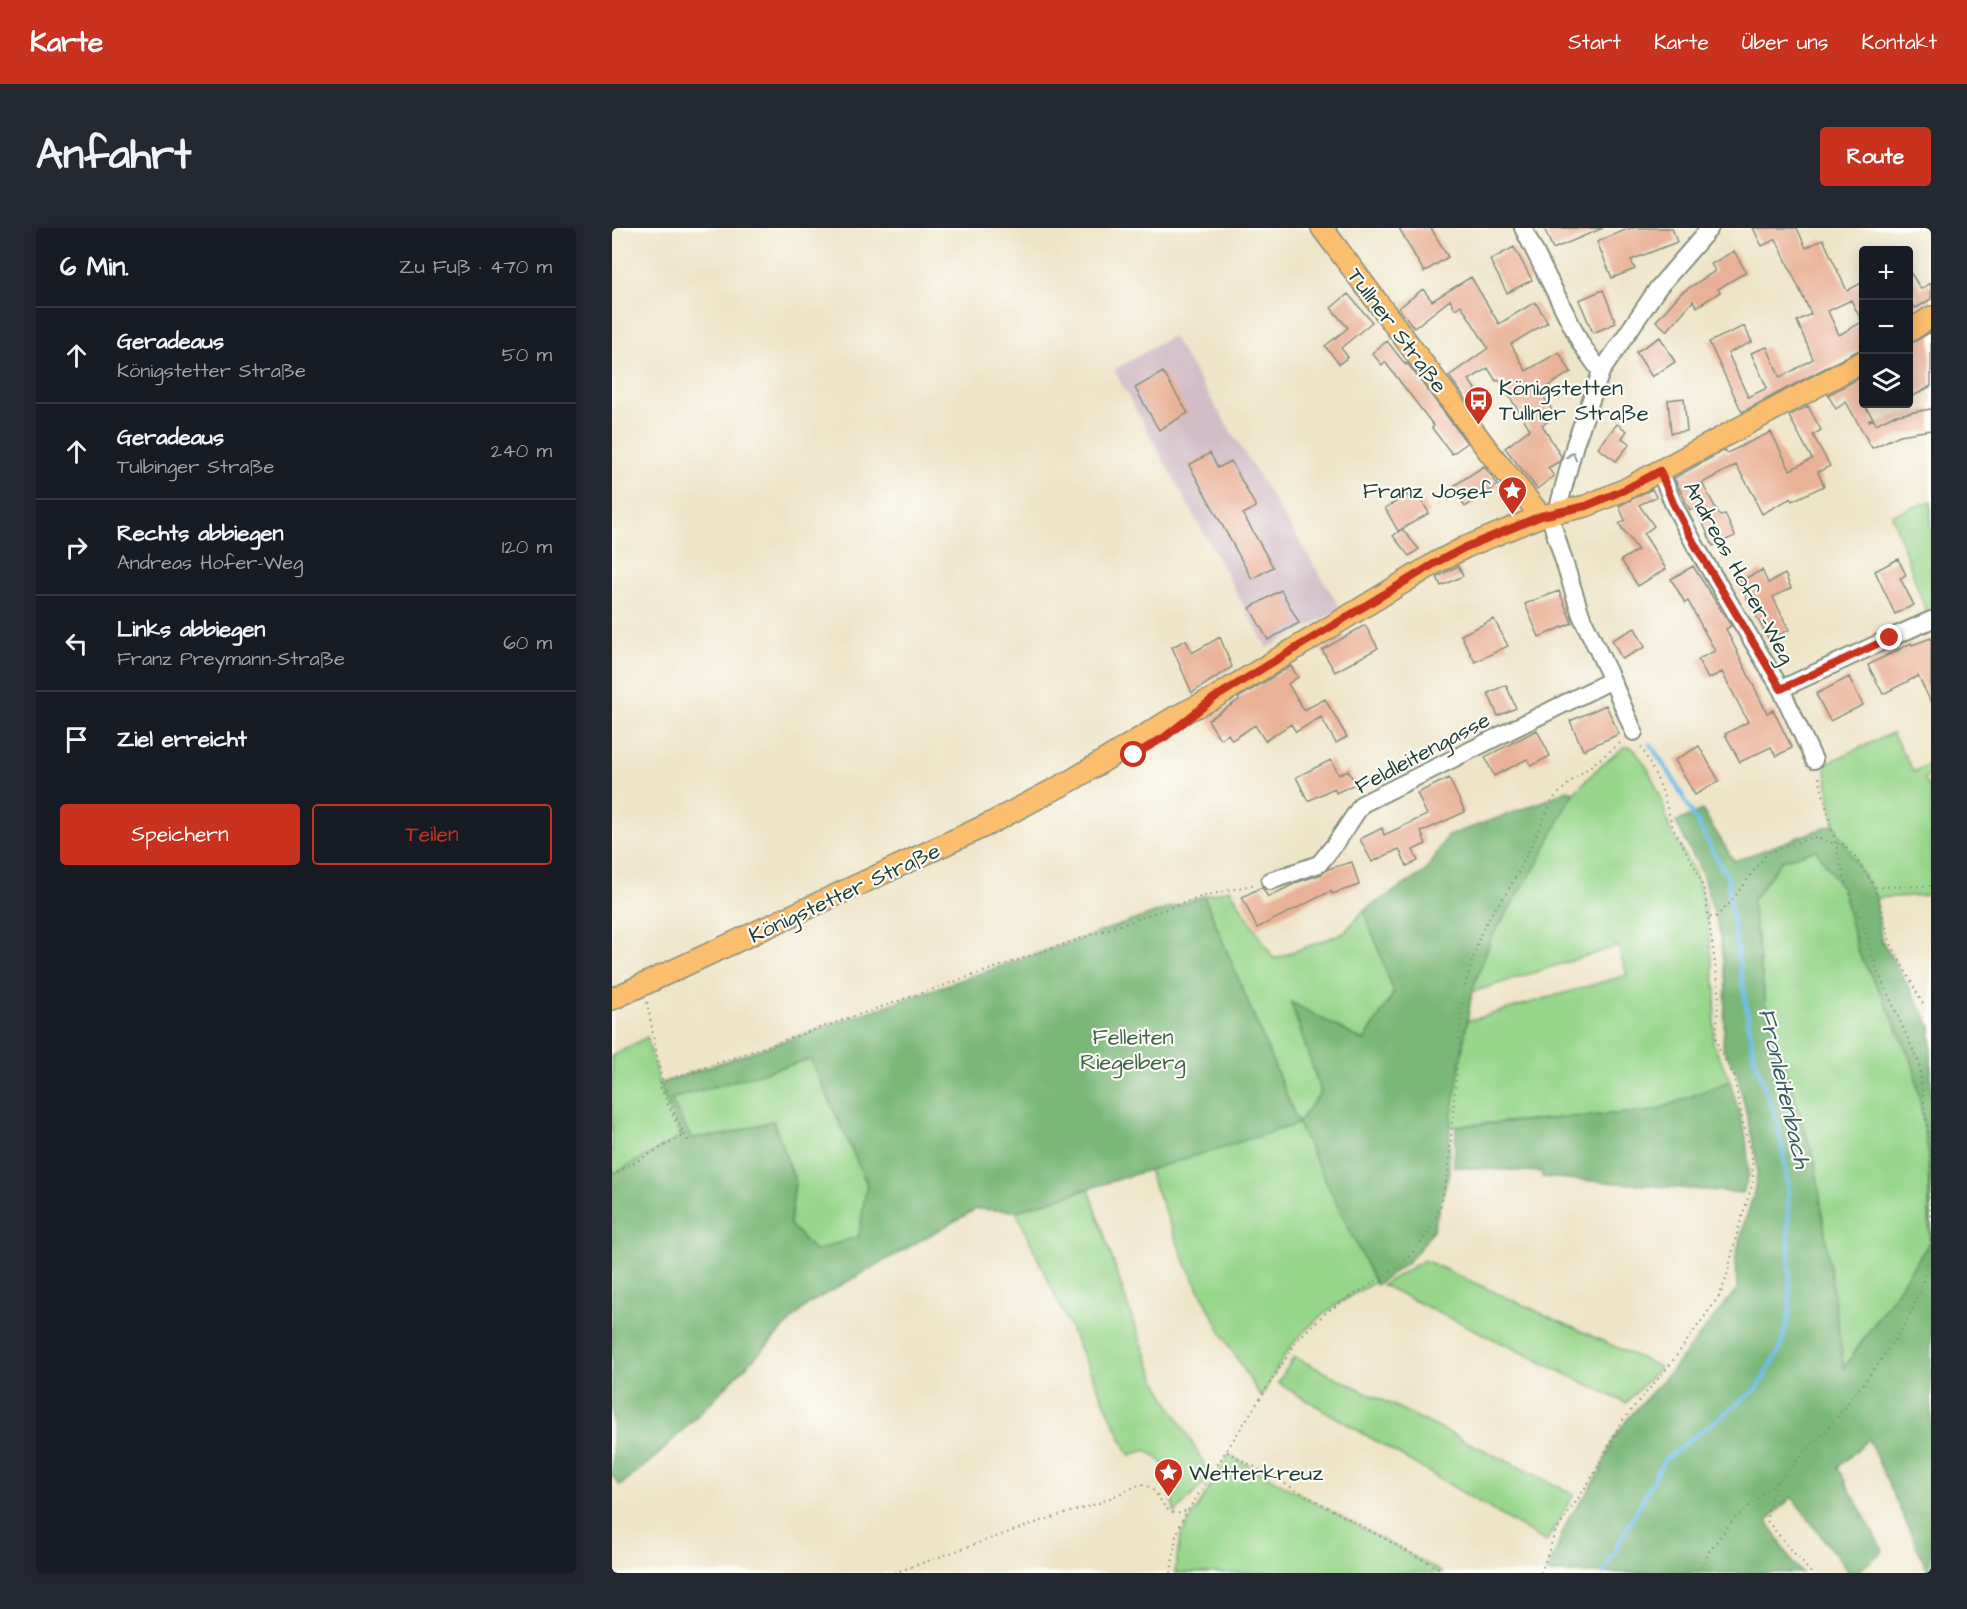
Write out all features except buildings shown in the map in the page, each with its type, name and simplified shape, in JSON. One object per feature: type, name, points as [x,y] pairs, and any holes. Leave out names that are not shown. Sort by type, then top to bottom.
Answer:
[{"type":"main road","name":"Tullner Straße","points":[[1322,228],[1490,453],[1549,514]]},
{"type":"main road","points":[[1913,329],[1931,317]]},
{"type":"main road","name":"Königstetter Straße","points":[[612,999],[943,846],[1072,780],[1175,717],[1214,698],[1437,562],[1466,547],[1549,514],[1586,506],[1624,490],[1859,364]]},
{"type":"street","points":[[1523,228],[1581,344],[1601,372]]},
{"type":"street","points":[[1634,732],[1581,615],[1549,514],[1601,372],[1658,288],[1710,228]]},
{"type":"street","name":"Andreas Hofer-Weg","points":[[1660,471],[1673,503],[1695,545],[1781,689],[1814,760]]},
{"type":"street","points":[[1781,689],[1931,621]]},
{"type":"street","name":"Feldleitengasse","points":[[1270,882],[1319,864],[1362,804],[1612,680]]},
{"type":"path","points":[[1171,1573],[1176,1536],[1180,1525],[1260,1401],[1287,1353],[1318,1319],[1404,1263],[1429,1232],[1440,1207],[1448,1173],[1463,993],[1480,935],[1519,872],[1546,811],[1558,793],[1634,732],[1656,776],[1673,828],[1698,873],[1710,917],[1719,991],[1716,1039],[1719,1050],[1734,1076],[1752,1156],[1753,1182],[1720,1295],[1669,1366],[1620,1422],[1593,1476],[1555,1533],[1540,1573]]},
{"type":"path","points":[[1698,1573],[1710,1550],[1733,1520],[1778,1481],[1833,1421],[1879,1363],[1908,1319],[1924,1281],[1930,1244],[1930,1150],[1919,1064],[1877,970],[1863,925],[1844,877],[1814,760]]},
{"type":"path","points":[[1710,917],[1715,918],[1730,903],[1767,853],[1813,837],[1835,844],[1842,843],[1856,857],[1875,887],[1890,942],[1925,1008]]},
{"type":"path","points":[[612,1175],[682,1136],[659,1084],[663,1082],[1204,896],[1270,882]]},
{"type":"path","points":[[1875,887],[1931,886]]},
{"type":"path","points":[[643,984],[663,1082],[674,1113],[689,1143]]},
{"type":"path","points":[[1227,1452],[1447,1573]]},
{"type":"path","points":[[1778,1481],[1768,1508],[1767,1521],[1811,1573]]},
{"type":"path","points":[[894,1573],[1098,1503],[1141,1484],[1154,1489],[1164,1508],[1172,1512],[1182,1513],[1192,1505]]},
{"type":"shaded area","points":[[1172,336],[1341,609],[1267,648],[1114,370]]},
{"type":"green space","points":[[1931,501],[1931,610],[1926,612],[1892,515]]},
{"type":"green space","points":[[1892,733],[1914,772],[1931,762],[1931,774],[1924,779],[1931,790],[1931,895],[1876,898],[1834,824],[1825,764]]},
{"type":"green space","points":[[1624,747],[1635,750],[1648,769],[1661,798],[1670,830],[1696,875],[1705,905],[1716,992],[1713,1042],[1730,1081],[1654,1111],[1450,1126],[1467,1021],[1627,975],[1618,946],[1472,992],[1491,938],[1539,861],[1566,806],[1575,792],[1595,771]]},
{"type":"green space","name":"Felleiten Riegelberg","points":[[1567,790],[1575,792],[1539,861],[1491,938],[1472,992],[1450,1126],[1449,1173],[1433,1230],[1408,1262],[1376,1285],[1298,1124],[1016,1211],[976,1209],[808,1304],[660,1453],[620,1486],[612,1475],[612,1175],[682,1136],[659,1084],[1204,896],[1298,1123],[1321,1092],[1291,1002],[1364,1041],[1394,993],[1364,910],[1425,872],[1447,836],[1547,800]],"holes":[[[811,1059],[867,1184],[859,1236],[815,1251],[790,1225],[795,1181],[773,1121],[724,1135],[691,1138],[671,1099]]]},
{"type":"green space","points":[[1702,810],[1734,861],[1834,824],[1876,898],[1881,939],[1931,1026],[1931,1573],[1929,1573],[1868,1439],[1838,1468],[1883,1551],[1856,1573],[1849,1573],[1792,1497],[1767,1521],[1792,1562],[1802,1573],[1547,1573],[1569,1517],[1601,1470],[1612,1441],[1629,1417],[1671,1371],[1737,1289],[1736,1256],[1757,1175],[1756,1156],[1737,1073],[1723,1048],[1726,981],[1718,926],[1702,874],[1676,822]],"holes":[[[1816,850],[1842,888],[1858,952],[1884,999],[1914,1067],[1928,1151],[1930,1242],[1844,1368],[1815,1162],[1766,1008],[1752,901],[1782,860]]]},
{"type":"green space","points":[[1816,850],[1842,888],[1858,952],[1884,999],[1914,1067],[1928,1151],[1930,1242],[1843,1369],[1815,1162],[1766,1008],[1752,901],[1782,860]]},
{"type":"green space","points":[[1230,889],[1274,959],[1344,933],[1364,910],[1394,992],[1364,1041],[1291,1003],[1321,1092],[1298,1124],[1375,1282],[1351,1295],[1308,1328],[1286,1354],[1261,1397],[1226,1341],[1187,1266],[1148,1170],[1298,1123],[1204,896]]},
{"type":"green space","points":[[647,1037],[659,1084],[682,1136],[612,1175],[612,1056]]},
{"type":"green space","points":[[811,1059],[867,1184],[859,1236],[815,1251],[790,1225],[795,1181],[773,1121],[724,1135],[691,1138],[670,1099]]},
{"type":"green space","points":[[1730,1081],[1746,1137],[1749,1174],[1743,1193],[1542,1177],[1542,1172],[1454,1167],[1456,1126],[1654,1111]]},
{"type":"green space","points":[[1089,1189],[1133,1321],[1157,1382],[1211,1476],[1175,1513],[1163,1463],[1147,1450],[1129,1455],[1016,1211]]},
{"type":"green space","points":[[1424,1260],[1660,1367],[1626,1403],[1382,1285]]},
{"type":"green space","points":[[1294,1357],[1574,1494],[1546,1542],[1278,1383]]},
{"type":"green space","points":[[1229,1455],[1443,1573],[1175,1573],[1180,1537]]},
{"type":"waterway","name":"Fronleitenbach","points":[[1603,1573],[1664,1460],[1757,1389],[1780,1350],[1790,1311],[1788,1183],[1778,1125],[1754,1056],[1728,878],[1672,777],[1650,744]]},
{"type":"place","name":"Königstetten Tullner Straße","points":[[1478,426]]},
{"type":"place","name":"Franz Josef","points":[[1513,516]]},
{"type":"place","name":"Wetterkreuz","points":[[1168,1498]]},
{"type":"route","points":[[1134,755],[1165,737],[1214,698],[1437,562],[1466,547],[1541,516],[1586,506],[1660,471],[1673,503],[1695,545],[1781,689],[1890,638]]}]
